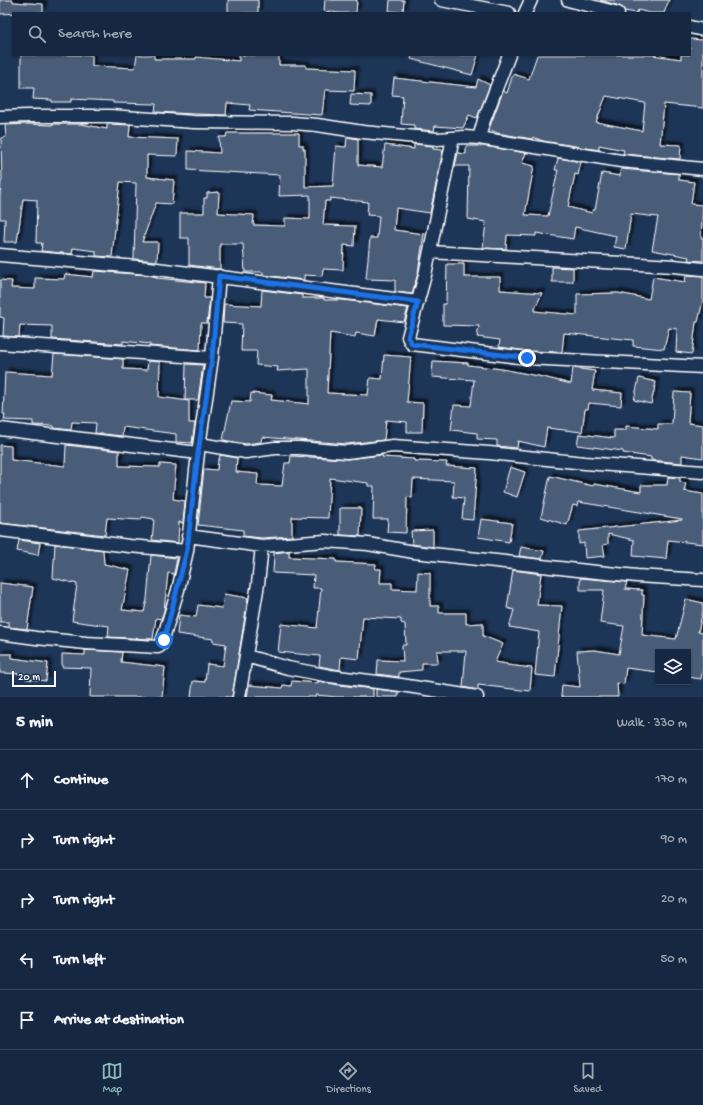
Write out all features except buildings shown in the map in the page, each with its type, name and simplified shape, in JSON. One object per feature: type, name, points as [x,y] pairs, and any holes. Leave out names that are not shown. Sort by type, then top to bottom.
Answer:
[{"type":"street","points":[[441,0],[504,12]]},
{"type":"street","points":[[525,12],[531,0]]},
{"type":"street","points":[[568,0],[614,12]]},
{"type":"street","points":[[691,27],[703,30]]},
{"type":"street","points":[[479,138],[484,120],[509,56]]},
{"type":"street","points":[[0,117],[96,116],[194,122],[293,123],[399,136],[438,139],[465,137],[479,138],[621,161],[703,169]]},
{"type":"street","points":[[453,138],[430,252],[408,337],[412,344],[527,358],[703,367]]},
{"type":"street","points":[[430,252],[703,269]]},
{"type":"street","points":[[0,255],[149,268],[418,302]]},
{"type":"street","points":[[0,632],[36,638],[86,643],[158,647],[161,645],[164,640],[187,550],[212,358],[219,276]]},
{"type":"street","points":[[0,343],[212,358]]},
{"type":"street","points":[[0,429],[199,449],[246,452],[281,448],[347,452],[398,446],[703,472]]},
{"type":"street","points":[[0,530],[121,545],[187,550]]},
{"type":"street","points":[[188,536],[262,546],[325,542],[368,544],[414,552],[587,571],[703,580]]},
{"type":"street","points":[[239,697],[258,584],[262,546]]},
{"type":"street","points":[[246,656],[288,668],[323,675],[477,697]]},
{"type":"route","points":[[164,640],[187,550],[198,453],[212,358],[219,276],[418,302],[408,337],[412,344],[527,358]]}]
